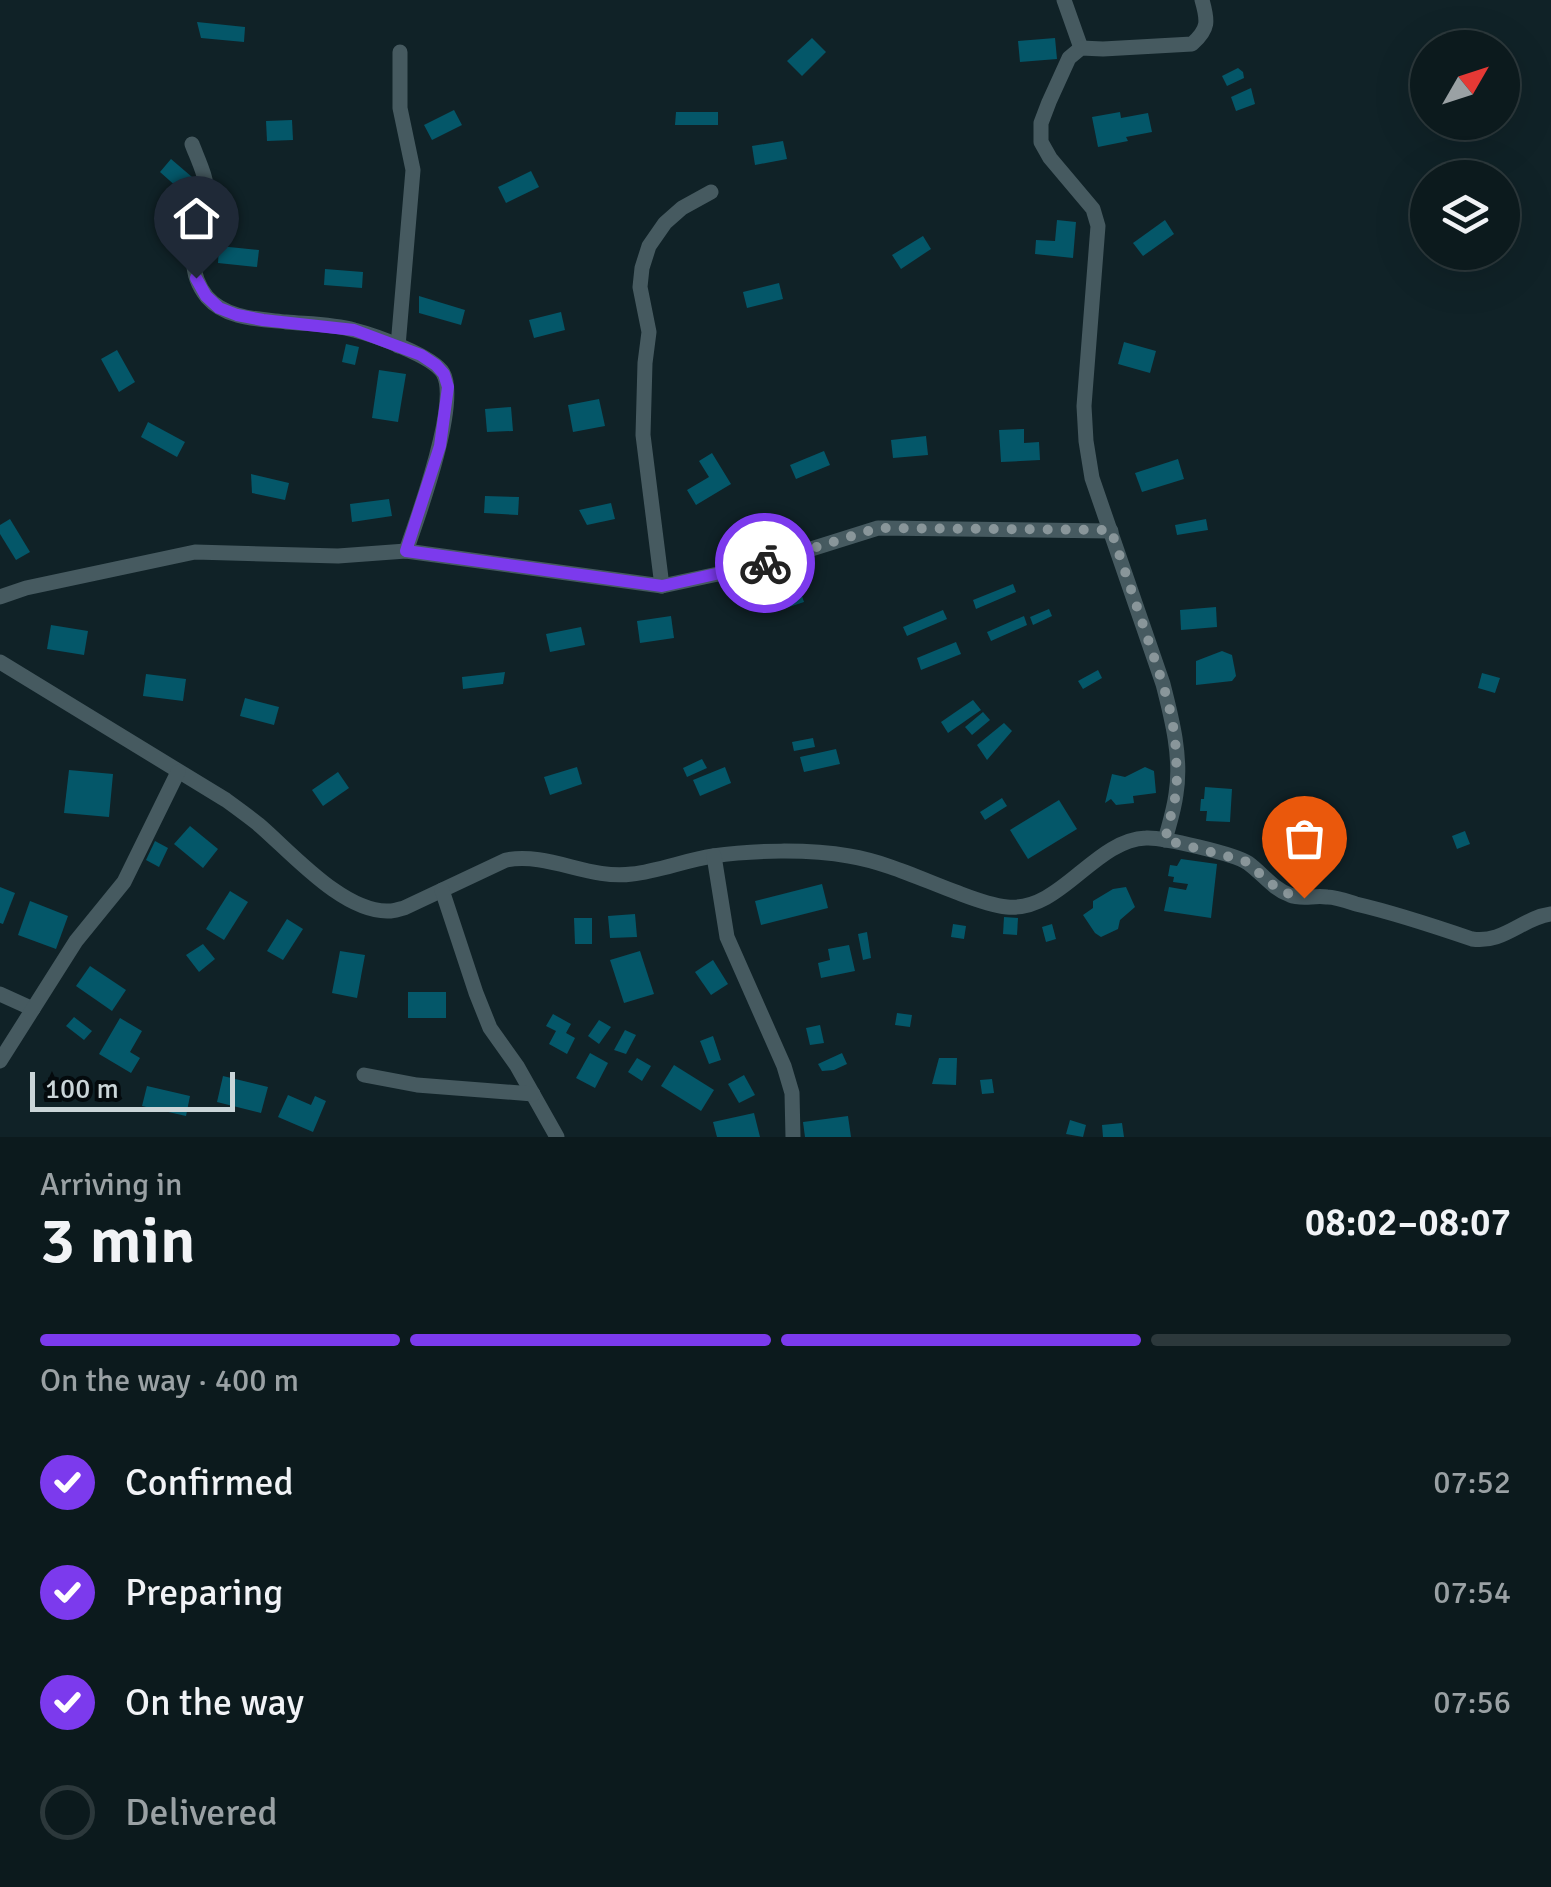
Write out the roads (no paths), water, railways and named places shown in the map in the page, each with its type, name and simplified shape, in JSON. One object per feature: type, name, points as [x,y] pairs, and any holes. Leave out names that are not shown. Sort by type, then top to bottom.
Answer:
[{"type":"street","points":[[1064,0],[1081,48]]},
{"type":"street","points":[[1165,840],[1177,790],[1172,718],[1092,478],[1085,424],[1098,226],[1093,209],[1041,142],[1041,123],[1069,58],[1081,48],[1192,44],[1202,35],[1207,18],[1202,0]]},
{"type":"street","points":[[398,346],[413,170],[400,108],[400,52]]},
{"type":"street","points":[[192,144],[208,199],[192,263],[206,296],[219,308],[237,315],[354,330],[421,355],[444,374],[448,387],[440,446],[406,551]]},
{"type":"street","points":[[662,586],[644,436],[648,332],[640,287],[642,268],[649,246],[665,223],[711,192]]},
{"type":"street","points":[[0,597],[195,552],[338,556],[406,551],[662,586],[760,564],[878,528],[1111,530]]},
{"type":"street","points":[[0,662],[212,791],[317,878],[369,908],[404,908],[506,860],[524,857],[613,874],[633,874],[714,856],[755,852],[850,856],[984,902],[1026,906],[1042,900],[1114,849],[1146,838],[1245,861],[1280,891],[1293,896],[1326,896],[1377,908],[1472,939],[1498,938],[1551,914]]},
{"type":"street","points":[[0,1060],[76,941],[124,882],[178,772]]},
{"type":"street","points":[[714,856],[727,937],[792,1092],[794,1137]]},
{"type":"street","points":[[442,890],[482,1012],[518,1066],[557,1137]]},
{"type":"street","points":[[0,994],[34,1009]]},
{"type":"street","points":[[364,1075],[417,1085],[533,1094]]}]
